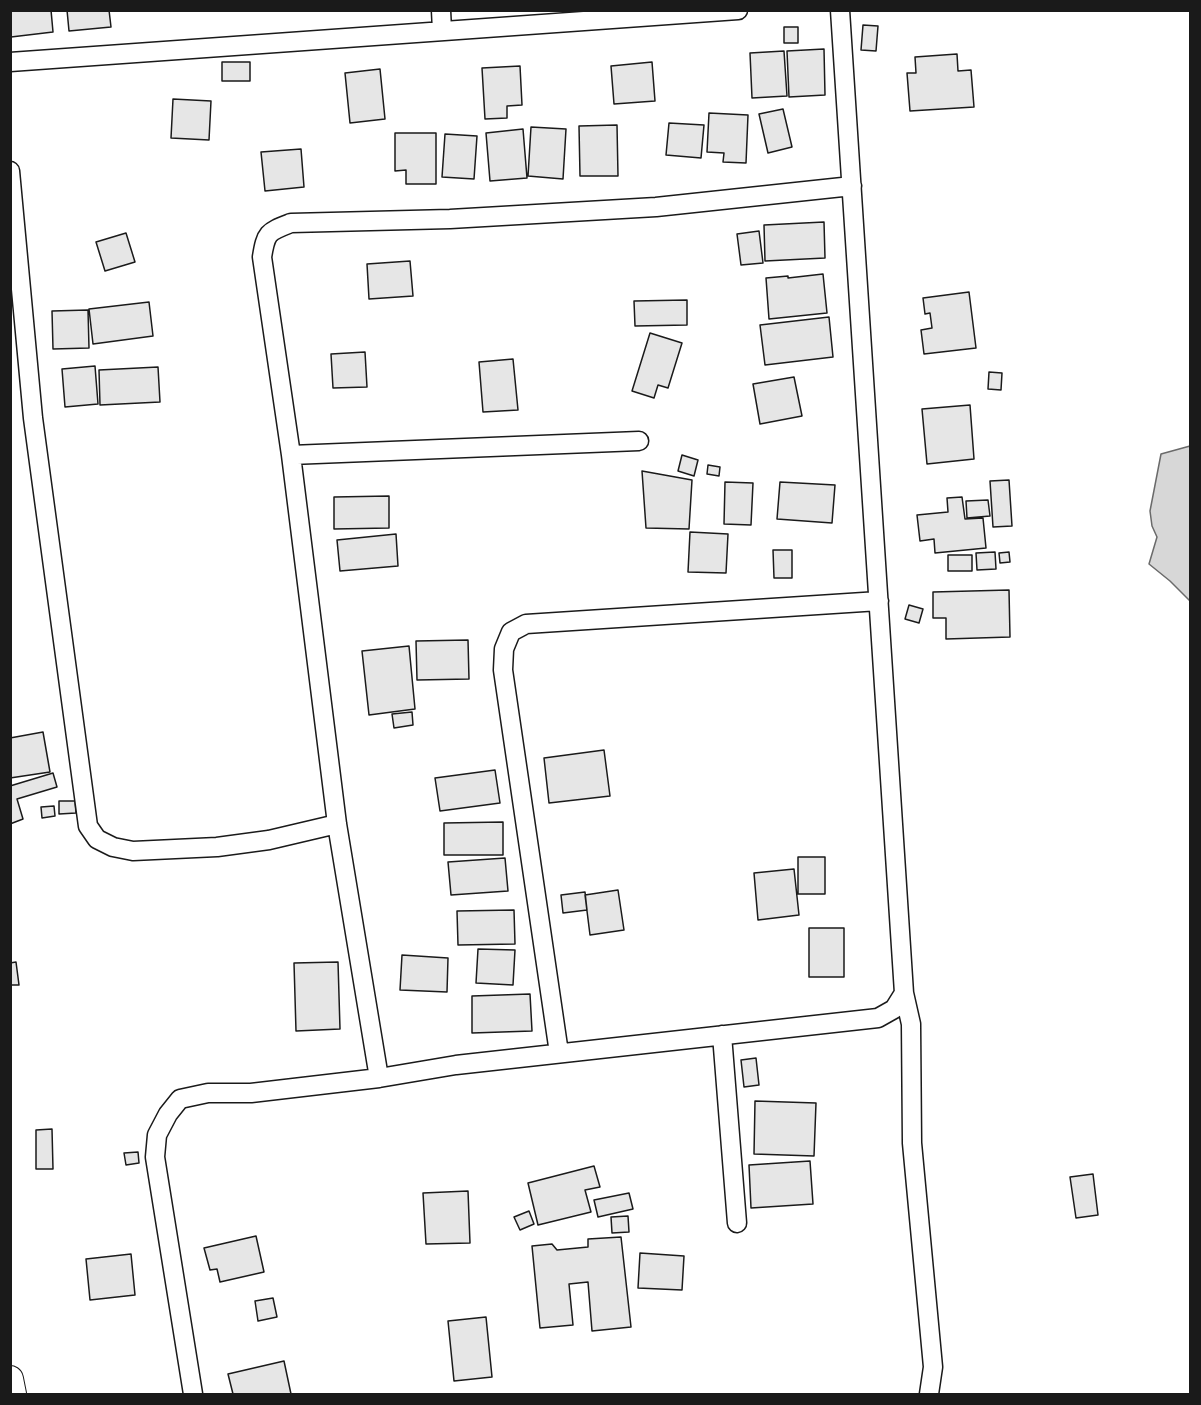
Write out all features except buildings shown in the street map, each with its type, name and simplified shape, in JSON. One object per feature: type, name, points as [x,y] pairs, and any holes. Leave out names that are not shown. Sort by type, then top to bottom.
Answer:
[{"type":"main road","points":[[10,1379],[13,1395]]},
{"type":"street","points":[[441,10],[442,32]]},
{"type":"street","points":[[10,62],[738,10]]},
{"type":"street","points":[[840,10],[904,993],[910,1024],[912,1143],[933,1366],[929,1395]]},
{"type":"street","points":[[10,171],[33,418],[88,826],[97,839],[113,848],[133,851],[217,847],[269,840],[336,824]]},
{"type":"street","points":[[379,1078],[336,824],[291,455],[262,257],[265,240],[273,230],[291,223],[450,219],[656,207],[852,186]]},
{"type":"street","points":[[291,455],[639,441]]},
{"type":"street","points":[[559,1053],[503,669],[504,650],[511,632],[526,624],[879,601]]},
{"type":"street","points":[[194,1395],[156,1157],[157,1135],[168,1114],[180,1099],[208,1093],[251,1093],[379,1078],[456,1065],[878,1018],[894,1009],[904,993]]},
{"type":"street","points":[[722,1035],[737,1223]]},
{"type":"shaded area","points":[[1190,446],[1190,601],[1149,564],[1157,537],[1152,526],[1150,511],[1161,454]]}]
